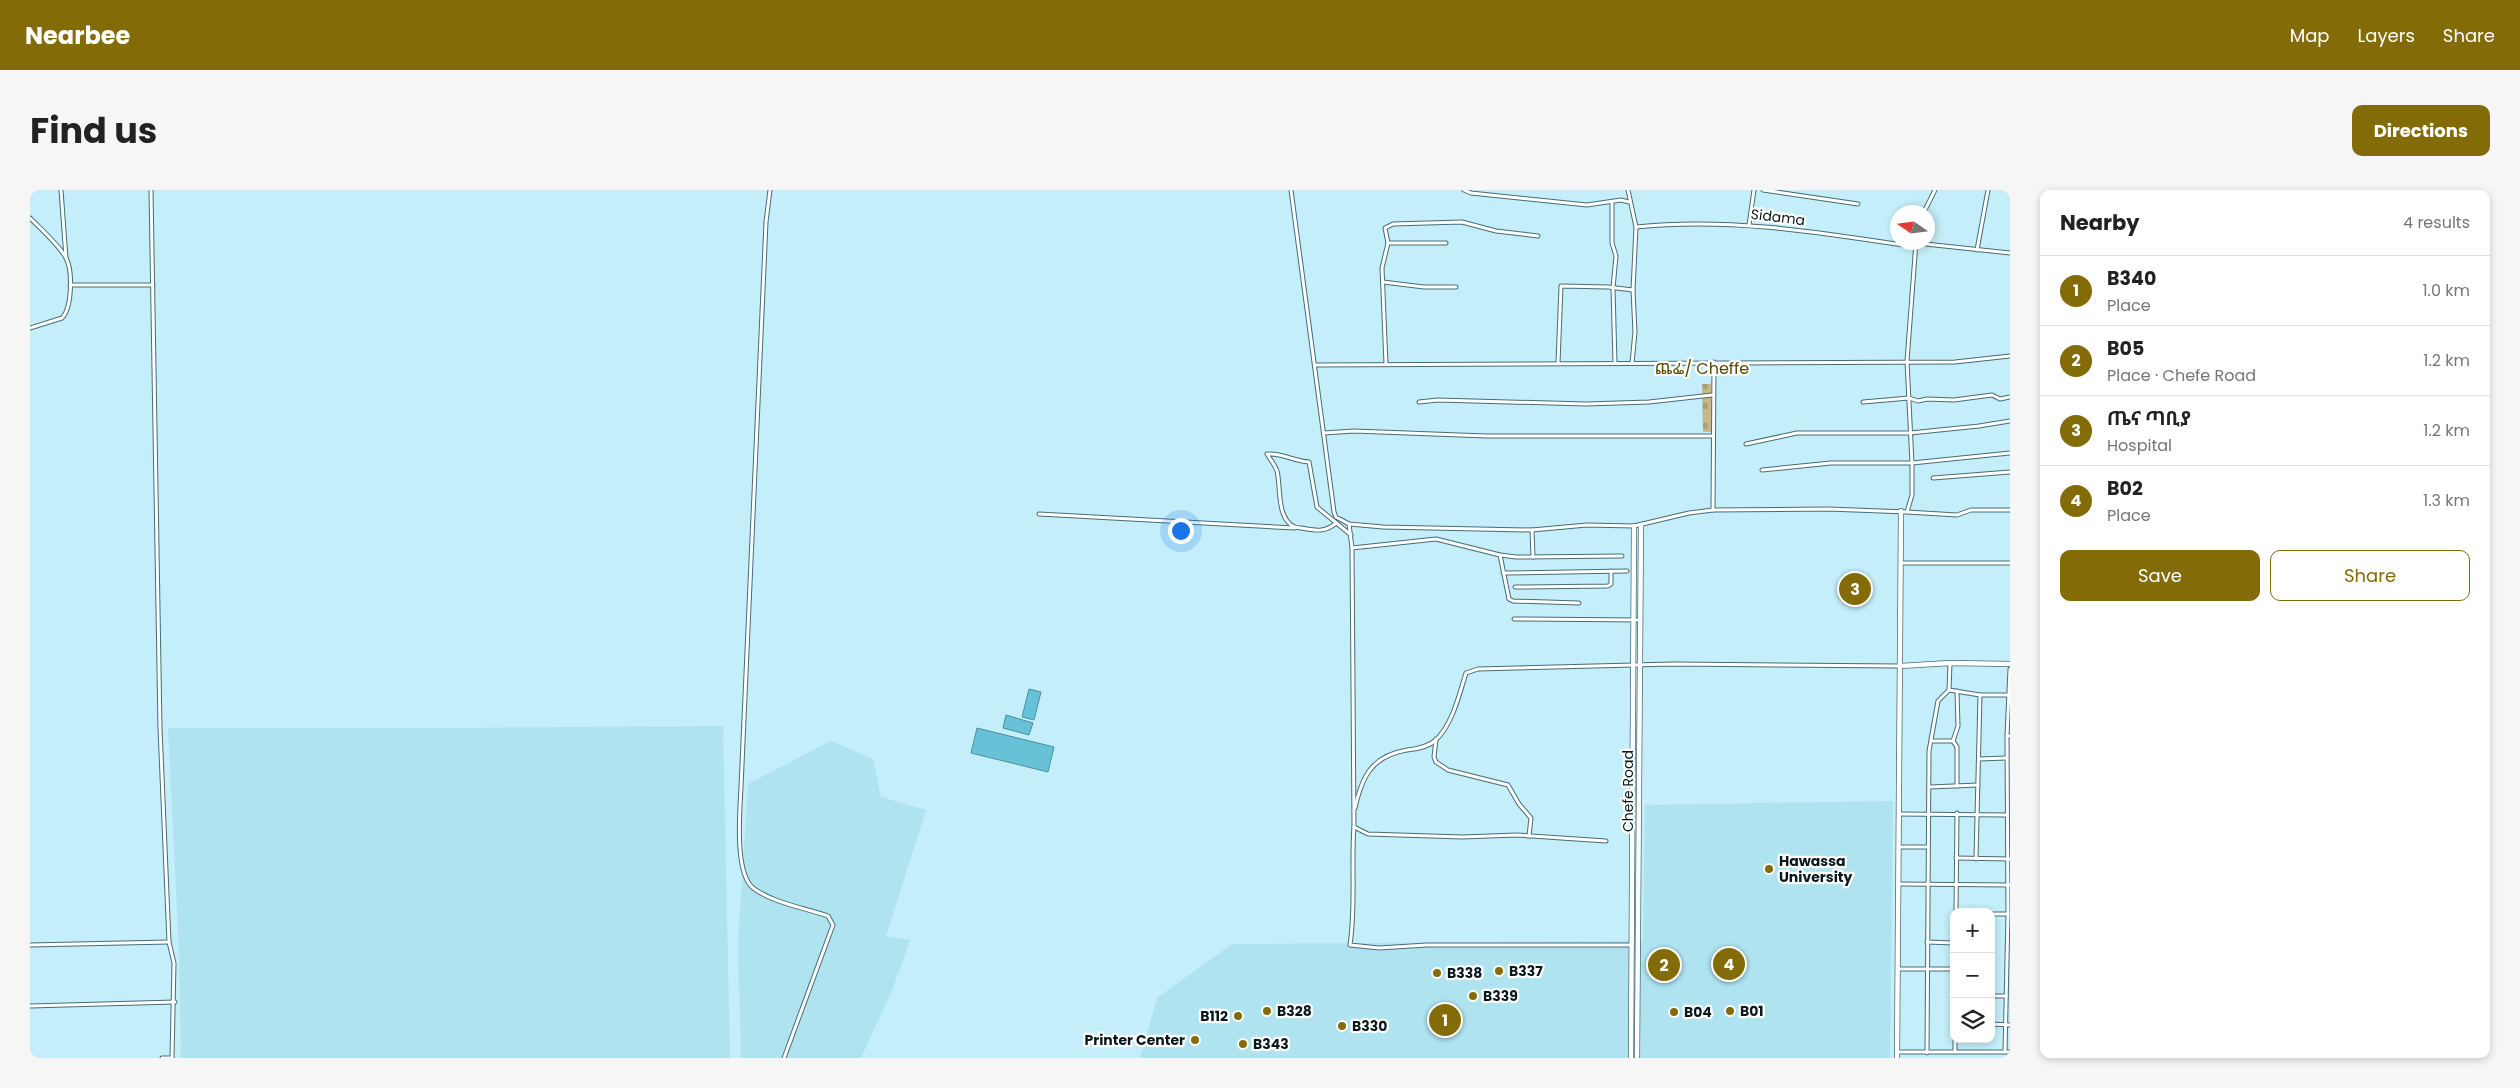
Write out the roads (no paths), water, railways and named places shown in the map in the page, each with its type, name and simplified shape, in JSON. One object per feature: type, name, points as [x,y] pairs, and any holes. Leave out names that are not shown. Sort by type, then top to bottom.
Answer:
[{"type":"street","points":[[30,328],[62,318],[68,310],[70,285],[61,190]]},
{"type":"street","points":[[151,190],[160,728],[169,942],[174,963],[172,1058],[162,1058]]},
{"type":"street","points":[[770,190],[766,232],[742,777],[742,856],[745,876],[753,888],[769,896],[828,916],[833,925],[784,1058]]},
{"type":"street","points":[[1291,190],[1334,512],[1336,517],[1348,524],[1411,528],[1532,530],[1587,525],[1634,526],[1713,510],[1828,509],[1957,515],[1971,510],[2010,510]]},
{"type":"street","points":[[1464,190],[1587,205],[1612,203],[1621,200],[1629,202]]},
{"type":"street","points":[[1628,190],[1629,202],[1636,227],[1633,290],[1635,332],[1632,363]]},
{"type":"street","points":[[1749,225],[1754,190]]},
{"type":"street","points":[[1763,190],[1858,204]]},
{"type":"street","points":[[1928,205],[1935,190]]},
{"type":"street","points":[[1977,250],[1988,190]]},
{"type":"street","points":[[1612,203],[1612,243],[1616,256],[1613,288],[1615,363]]},
{"type":"street","points":[[30,218],[66,258]]},
{"type":"street","points":[[1386,364],[1383,262],[1386,259],[1388,243],[1385,228],[1393,224],[1462,222],[1496,230],[1538,236]]},
{"type":"street","name":"Sidama","points":[[1636,227],[1662,224],[1749,225],[1890,241]]},
{"type":"street","points":[[1388,243],[1446,243]]},
{"type":"street","name":"Sidama","points":[[1935,246],[2010,253]]},
{"type":"street","points":[[1908,512],[1912,495],[1912,462],[1907,361],[1916,250]]},
{"type":"street","points":[[1383,282],[1424,287],[1456,287]]},
{"type":"street","points":[[70,285],[154,285]]},
{"type":"street","points":[[1558,364],[1561,286],[1633,290]]},
{"type":"street","points":[[1315,365],[1955,362],[2010,356]]},
{"type":"street","points":[[1713,510],[1712,395],[1714,362]]},
{"type":"street","points":[[1419,402],[1438,400],[1605,403],[1667,401],[1712,395]]},
{"type":"street","points":[[1863,402],[1909,398],[1918,401],[1927,399],[1943,401],[1992,395],[2000,399],[2010,397]]},
{"type":"street","points":[[1746,444],[1797,433],[1910,433],[2010,421]]},
{"type":"street","points":[[1324,433],[1354,431],[1486,436],[1712,436]]},
{"type":"street","points":[[1762,470],[1831,463],[1912,462],[2010,453],[2010,458]]},
{"type":"street","points":[[1296,528],[1286,518],[1278,492],[1276,469],[1267,454],[1286,454],[1294,460],[1309,462],[1317,507],[1335,524],[1351,535]]},
{"type":"street","points":[[1933,478],[2010,472]]},
{"type":"street","points":[[1901,511],[1897,1055],[2010,1052]]},
{"type":"street","points":[[1039,514],[1296,528],[1316,531],[1329,529],[1335,524]]},
{"type":"street","points":[[1348,524],[1352,548],[1354,814],[1351,861],[1354,909],[1350,945],[1379,948],[1427,945],[1631,945]]},
{"type":"street","name":"Chefe Road","points":[[1637,1058],[1640,524]]},
{"type":"street","name":"Chefe Road","points":[[1630,1058],[1634,526]]},
{"type":"street","points":[[1532,530],[1533,557]]},
{"type":"street","points":[[1352,548],[1436,539],[1500,555],[1533,557],[1622,556]]},
{"type":"street","points":[[1500,555],[1509,599],[1513,601],[1579,603]]},
{"type":"street","points":[[1901,563],[2010,563]]},
{"type":"street","points":[[1515,587],[1608,586],[1611,584],[1611,571]]},
{"type":"street","points":[[1503,573],[1627,571]]},
{"type":"street","points":[[1514,619],[1640,620]]},
{"type":"street","points":[[1927,1053],[1926,969],[1931,741],[1938,701],[1948,690],[1950,663]]},
{"type":"street","points":[[1529,836],[1531,818],[1518,804],[1508,786],[1441,767],[1434,757],[1436,739],[1453,711],[1467,672],[1496,668],[2010,664]]},
{"type":"street","points":[[2005,1052],[2008,1025],[2006,996],[2009,914],[2007,758],[2010,670]]},
{"type":"street","points":[[1948,690],[1980,695],[2009,695]]},
{"type":"street","points":[[1953,741],[1958,726],[1957,691]]},
{"type":"street","points":[[1976,859],[1980,695]]},
{"type":"street","points":[[1354,814],[1365,778],[1380,759],[1392,754],[1420,749],[1436,739]]},
{"type":"street","points":[[1931,741],[1953,741]]},
{"type":"street","points":[[1953,741],[1957,747],[1957,786]]},
{"type":"street","points":[[1979,759],[2007,758]]},
{"type":"street","points":[[1929,787],[1978,785]]},
{"type":"street","points":[[1899,814],[1957,813],[2007,815]]},
{"type":"street","points":[[1956,908],[1957,813]]},
{"type":"street","points":[[1354,826],[1368,834],[1462,837],[1529,836],[1606,841]]},
{"type":"street","points":[[1899,847],[1928,847]]},
{"type":"street","points":[[1956,858],[2009,860]]},
{"type":"street","points":[[1899,884],[2009,885]]},
{"type":"street","points":[[1995,914],[2009,914]]},
{"type":"street","points":[[30,945],[169,942]]},
{"type":"street","points":[[1927,942],[1950,943]]},
{"type":"street","points":[[1898,969],[1950,969]]},
{"type":"street","points":[[1995,996],[2006,996]]},
{"type":"street","points":[[30,1006],[174,1002]]},
{"type":"street","points":[[1995,1024],[2008,1025]]},
{"type":"street","points":[[1955,1043],[1955,1052]]},
{"type":"place","name":"ጤና ጣቢያ","points":[[1855,589]]},
{"type":"place","name":"Hawassa University","points":[[1769,869]]},
{"type":"place","name":"B02","points":[[1729,964]]},
{"type":"place","name":"B05","points":[[1664,965]]},
{"type":"place","name":"B337","points":[[1499,971]]},
{"type":"place","name":"B338","points":[[1437,973]]},
{"type":"place","name":"B339","points":[[1473,996]]},
{"type":"place","name":"B328","points":[[1267,1011]]},
{"type":"place","name":"B01","points":[[1730,1011]]},
{"type":"place","name":"B04","points":[[1674,1012]]},
{"type":"place","name":"B112","points":[[1238,1016]]},
{"type":"place","name":"B340","points":[[1445,1020]]},
{"type":"place","name":"B330","points":[[1342,1026]]},
{"type":"place","name":"Printer Center","points":[[1195,1040]]},
{"type":"place","name":"B343","points":[[1243,1044]]},
{"type":"district","name":"ጨፌ/ Cheffe","points":[[1702,368]]}]
